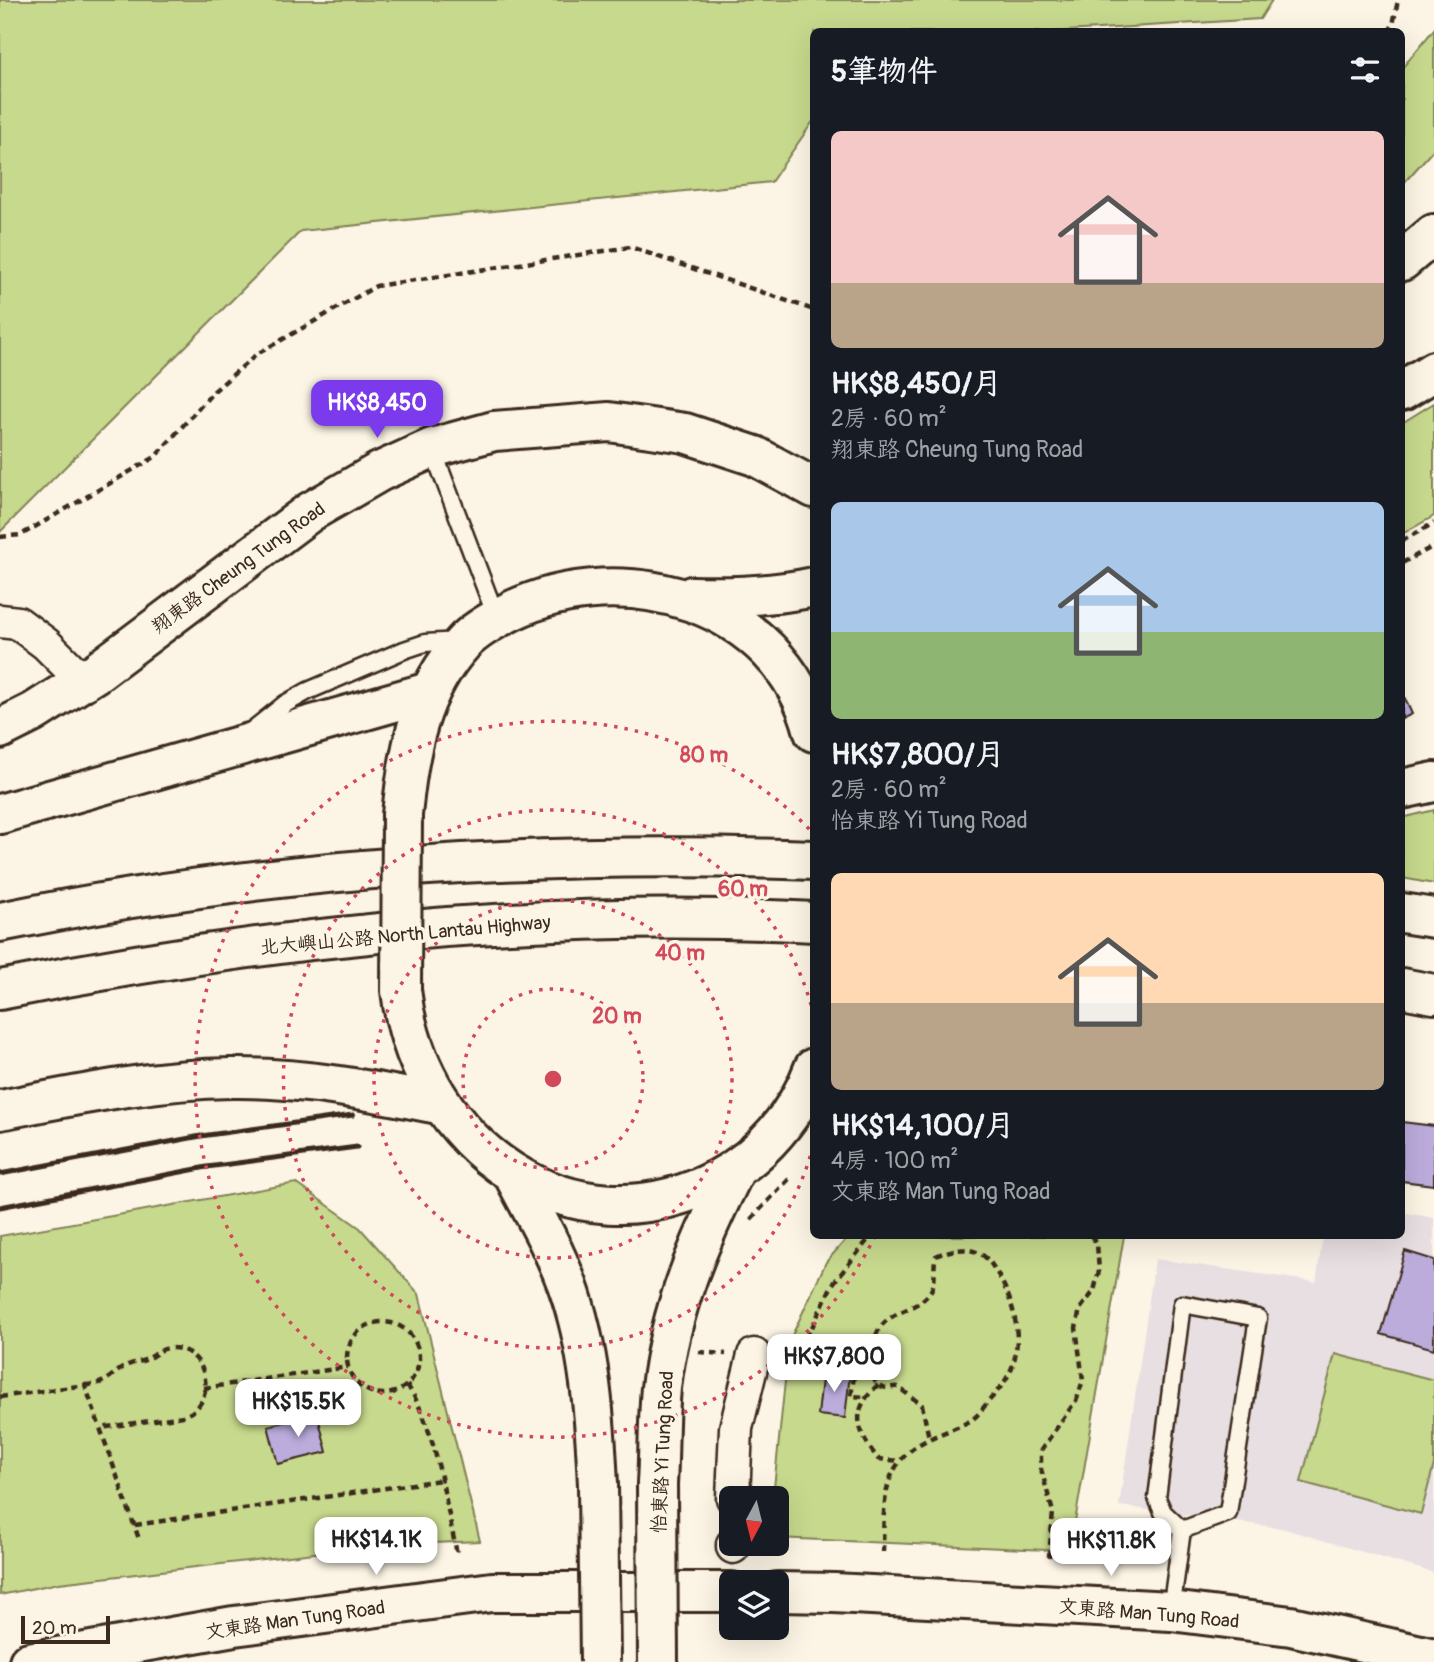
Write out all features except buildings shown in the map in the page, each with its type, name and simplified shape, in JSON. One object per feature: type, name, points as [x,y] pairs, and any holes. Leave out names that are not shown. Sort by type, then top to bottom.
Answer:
[{"type":"main road","points":[[1405,258],[1434,234]]},
{"type":"main road","points":[[1405,389],[1434,371]]},
{"type":"main road","name":"翔東路 Cheung Tung Road","points":[[0,729],[34,712],[83,681],[310,512],[379,472],[432,448],[494,431],[609,422],[685,433],[755,456],[810,486]]},
{"type":"main road","points":[[810,722],[798,691],[758,641],[733,622],[703,605],[679,596],[642,588],[605,587],[569,591],[532,601],[497,619],[465,640],[446,664],[429,692],[415,731],[402,815],[401,990],[404,1016],[413,1047],[425,1075],[443,1105],[485,1152],[513,1174],[546,1191],[581,1201],[628,1205],[678,1197],[735,1170],[758,1150],[786,1119],[810,1079]]},
{"type":"main road","points":[[679,596],[750,596],[810,588]]},
{"type":"main road","points":[[0,814],[429,692]]},
{"type":"main road","points":[[1405,788],[1434,782]]},
{"type":"main road","points":[[0,922],[148,896],[251,882],[455,864],[668,857],[810,860]]},
{"type":"main road","points":[[1405,913],[1434,918]]},
{"type":"main road","name":"北大嶼山公路 North Lantau Highway","points":[[0,990],[159,960],[382,933],[557,921],[810,922]]},
{"type":"main road","points":[[1405,989],[1434,994]]},
{"type":"main road","points":[[0,1110],[110,1088],[176,1080],[234,1078],[312,1083],[443,1105]]},
{"type":"main road","name":"怡東路 Yi Tung Road","points":[[658,1662],[657,1484],[661,1387],[678,1307],[703,1234],[735,1170]]},
{"type":"main road","points":[[513,1174],[557,1260],[573,1305],[589,1378],[598,1485],[600,1662]]},
{"type":"main road","name":"文東路 Man Tung Road","points":[[29,1662],[234,1626],[492,1592],[719,1592]]},
{"type":"main road","name":"文東路 Man Tung Road","points":[[789,1592],[834,1592],[1171,1611],[1291,1626],[1434,1657]]},
{"type":"street","points":[[0,621],[18,623],[46,644],[83,681]]},
{"type":"street","points":[[734,1486],[736,1428],[754,1355]]},
{"type":"lane","points":[[432,448],[497,619]]},
{"type":"lane","points":[[235,746],[266,718],[308,691],[425,643],[465,640]]},
{"type":"lane","points":[[1182,1304],[1258,1318],[1228,1513],[1182,1530],[1163,1512],[1157,1498],[1182,1304]]},
{"type":"lane","points":[[1171,1611],[1182,1530]]},
{"type":"path","points":[[1391,28],[1398,0]]},
{"type":"path","points":[[0,537],[21,535],[155,457],[214,391],[257,354],[376,286],[630,247],[810,309]]},
{"type":"path","points":[[1405,539],[1434,523]]},
{"type":"path","points":[[1405,561],[1434,546]]},
{"type":"path","points":[[798,1357],[832,1285],[869,1239]]},
{"type":"path","points":[[1049,1557],[1054,1512],[1041,1469],[1041,1450],[1077,1399],[1083,1380],[1076,1328],[1080,1309],[1094,1291],[1099,1271],[1097,1244],[1093,1239]]},
{"type":"path","points":[[883,1552],[887,1494],[895,1468],[919,1443],[973,1420],[996,1393],[1012,1367],[1017,1343],[1015,1315],[999,1275],[984,1256],[964,1248],[936,1256],[933,1269],[935,1283],[929,1294],[907,1311],[888,1319],[880,1326],[869,1367],[871,1376],[878,1385],[885,1388],[898,1387],[922,1405],[929,1438]]},
{"type":"path","points":[[383,1321],[394,1323],[412,1335],[420,1356],[414,1377],[407,1385],[398,1391],[378,1394],[359,1385],[348,1367],[347,1356],[354,1335],[372,1323],[383,1321]]},
{"type":"path","points":[[0,1397],[96,1385],[129,1364],[145,1360],[158,1351],[174,1348],[188,1351],[198,1359],[204,1388],[201,1406],[190,1414],[101,1428]]},
{"type":"path","points":[[754,1355],[856,1363],[851,1396],[867,1397]]},
{"type":"path","points":[[204,1388],[348,1367]]},
{"type":"path","points":[[85,1385],[139,1539]]},
{"type":"path","points":[[407,1385],[418,1401],[429,1431],[457,1553]]},
{"type":"path","points":[[878,1385],[860,1408],[859,1428],[878,1458],[900,1461]]},
{"type":"path","points":[[135,1525],[440,1480]]},
{"type":"shaded area","points":[[1405,1213],[1434,1218],[1434,1573],[1281,1528],[1119,1506],[1155,1259],[1316,1282],[1323,1239],[1405,1239]]},
{"type":"green space","points":[[0,0],[1272,0],[1260,19],[1115,28],[810,28],[810,126],[771,182],[301,231],[0,532]]},
{"type":"green space","points":[[1434,29],[1434,149],[1405,182],[1405,64]]},
{"type":"green space","points":[[1434,403],[1434,516],[1405,532],[1405,421]]},
{"type":"green space","points":[[1434,810],[1434,884],[1405,879],[1405,817]]},
{"type":"green space","points":[[296,1183],[360,1228],[419,1294],[480,1541],[383,1545],[59,1583],[0,1595],[0,1236]]},
{"type":"green space","points":[[846,1239],[1123,1239],[1070,1551],[789,1539],[789,1486],[774,1486],[789,1342],[826,1262]]},
{"type":"green space","points":[[1335,1354],[1434,1380],[1434,1464],[1421,1514],[1301,1482]]},
{"type":"railway","points":[[0,1174],[201,1136],[353,1115]]},
{"type":"railway","points":[[0,1207],[207,1167],[357,1147]]}]
